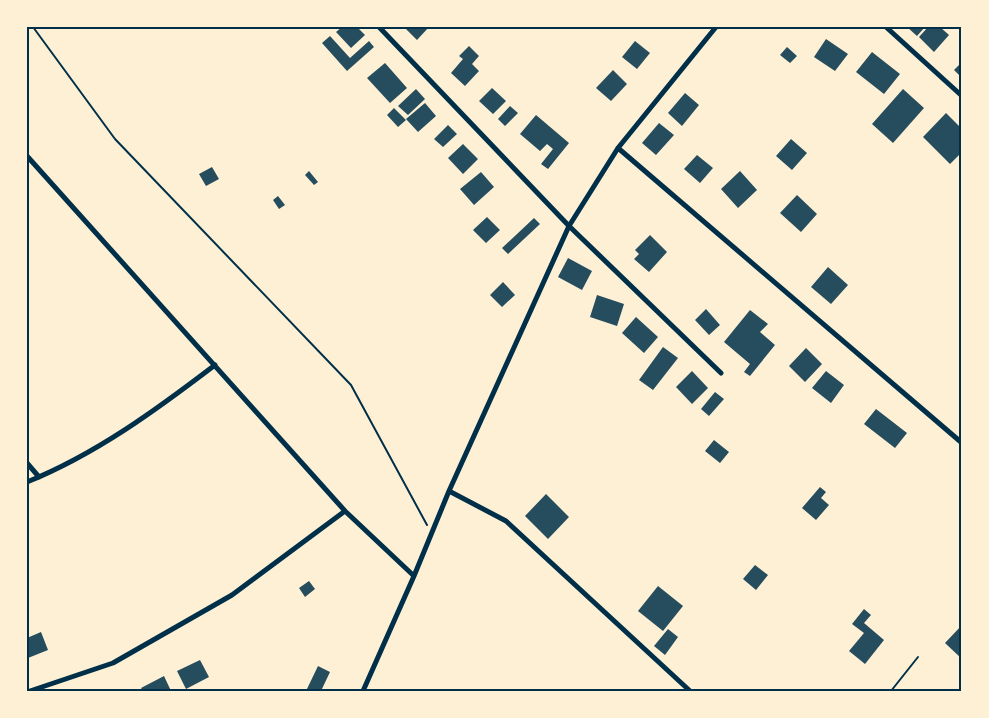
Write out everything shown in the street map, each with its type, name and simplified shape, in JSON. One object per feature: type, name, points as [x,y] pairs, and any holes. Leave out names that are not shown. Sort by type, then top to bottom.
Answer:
[{"type":"street","points":[[379,27],[569,226],[721,374]]},
{"type":"street","points":[[363,691],[449,491],[569,226],[618,148],[716,27]]},
{"type":"street","points":[[886,27],[962,96]]},
{"type":"street","points":[[618,148],[962,443]]},
{"type":"street","points":[[27,156],[345,511],[414,576]]},
{"type":"street","points":[[27,482],[118,435],[214,365]]},
{"type":"street","points":[[27,463],[39,477]]},
{"type":"street","points":[[449,491],[506,521],[690,691]]},
{"type":"street","points":[[30,691],[113,663],[183,623],[232,594],[345,511]]},
{"type":"lane","points":[[891,691],[918,657]]},
{"type":"path","points":[[33,27],[115,139],[351,385],[432,534]]},
{"type":"building","points":[[342,27],[357,27],[365,35],[351,48],[336,32]]},
{"type":"building","points":[[404,27],[429,27],[417,40]]},
{"type":"building","points":[[907,27],[925,27],[917,36]]},
{"type":"building","points":[[928,27],[940,27],[949,35],[934,52],[919,37]]},
{"type":"building","points":[[330,36],[350,58],[369,41],[374,47],[347,71],[322,43]]},
{"type":"building","points":[[826,39],[848,54],[835,71],[814,57]]},
{"type":"building","points":[[635,41],[650,53],[637,69],[622,57]]},
{"type":"building","points":[[469,46],[479,56],[472,64],[479,71],[465,86],[451,73],[463,59],[459,56]]},
{"type":"building","points":[[787,47],[797,56],[790,63],[780,55]]},
{"type":"building","points":[[872,52],[900,74],[884,94],[856,72]]},
{"type":"building","points":[[962,62],[962,78],[954,70]]},
{"type":"building","points":[[385,63],[407,88],[390,103],[367,78]]},
{"type":"building","points":[[613,70],[627,84],[611,101],[596,88]]},
{"type":"building","points":[[492,88],[506,101],[493,114],[479,101]]},
{"type":"building","points":[[416,89],[425,99],[408,115],[398,106]]},
{"type":"building","points":[[903,89],[924,108],[893,143],[872,124]]},
{"type":"building","points":[[685,93],[699,105],[682,126],[668,113]]},
{"type":"building","points":[[425,103],[436,116],[418,132],[406,119]]},
{"type":"building","points":[[510,106],[518,113],[505,126],[498,119]]},
{"type":"building","points":[[394,108],[406,120],[398,127],[387,115]]},
{"type":"building","points":[[946,113],[962,129],[962,152],[950,164],[923,137]]},
{"type":"building","points":[[536,115],[569,143],[548,169],[541,164],[553,149],[547,144],[540,151],[520,134]]},
{"type":"building","points":[[659,123],[674,135],[656,155],[642,143]]},
{"type":"building","points":[[448,125],[457,134],[443,147],[434,139]]},
{"type":"building","points":[[791,139],[807,153],[792,170],[776,156]]},
{"type":"building","points":[[463,144],[478,159],[463,174],[448,158]]},
{"type":"building","points":[[697,155],[713,168],[700,183],[684,169]]},
{"type":"building","points":[[212,167],[219,179],[206,186],[199,174]]},
{"type":"building","points":[[309,171],[318,182],[314,185],[305,175]]},
{"type":"building","points":[[740,171],[757,190],[738,208],[721,189]]},
{"type":"building","points":[[481,172],[494,187],[474,205],[460,189]]},
{"type":"building","points":[[797,195],[817,214],[801,232],[780,213]]},
{"type":"building","points":[[278,196],[285,205],[279,209],[273,200]]},
{"type":"building","points":[[487,217],[500,230],[486,243],[473,230]]},
{"type":"building","points":[[534,218],[540,224],[508,254],[502,248]]},
{"type":"building","points":[[650,235],[667,252],[649,272],[634,259],[639,254],[635,250]]},
{"type":"building","points":[[568,258],[592,271],[582,290],[558,277]]},
{"type":"building","points":[[828,267],[848,285],[831,304],[811,287]]},
{"type":"building","points":[[503,282],[515,295],[502,307],[490,295]]},
{"type":"building","points":[[597,295],[624,304],[617,326],[590,317]]},
{"type":"building","points":[[706,309],[720,325],[709,335],[695,320]]},
{"type":"building","points":[[750,310],[768,324],[760,332],[775,345],[750,376],[744,372],[750,364],[724,342]]},
{"type":"building","points":[[636,317],[658,337],[644,353],[622,333]]},
{"type":"building","points":[[663,347],[678,358],[653,390],[639,380]]},
{"type":"building","points":[[806,348],[822,364],[805,382],[789,366]]},
{"type":"building","points":[[692,371],[708,388],[692,404],[676,387]]},
{"type":"building","points":[[826,371],[844,385],[831,403],[812,388]]},
{"type":"building","points":[[715,392],[724,399],[709,416],[701,409]]},
{"type":"building","points":[[876,409],[907,433],[895,448],[864,424]]},
{"type":"building","points":[[714,440],[729,452],[720,463],[705,451]]},
{"type":"building","points":[[820,487],[826,492],[821,498],[829,505],[816,520],[802,508]]},
{"type":"building","points":[[546,494],[569,517],[548,539],[525,516]]},
{"type":"building","points":[[755,565],[768,575],[756,590],[743,579]]},
{"type":"building","points":[[309,581],[315,589],[305,597],[299,588]]},
{"type":"building","points":[[658,586],[683,606],[663,631],[638,611]]},
{"type":"building","points":[[864,609],[871,615],[864,623],[884,640],[865,664],[849,651],[864,633],[852,624]]},
{"type":"building","points":[[962,625],[962,659],[945,643]]},
{"type":"building","points":[[668,629],[678,637],[665,655],[654,646]]},
{"type":"building","points":[[41,632],[48,650],[28,658],[27,638]]},
{"type":"building","points":[[200,660],[209,677],[186,689],[177,671]]},
{"type":"building","points":[[318,666],[330,672],[321,691],[306,691]]},
{"type":"building","points":[[164,676],[171,691],[143,691],[141,688]]}]
